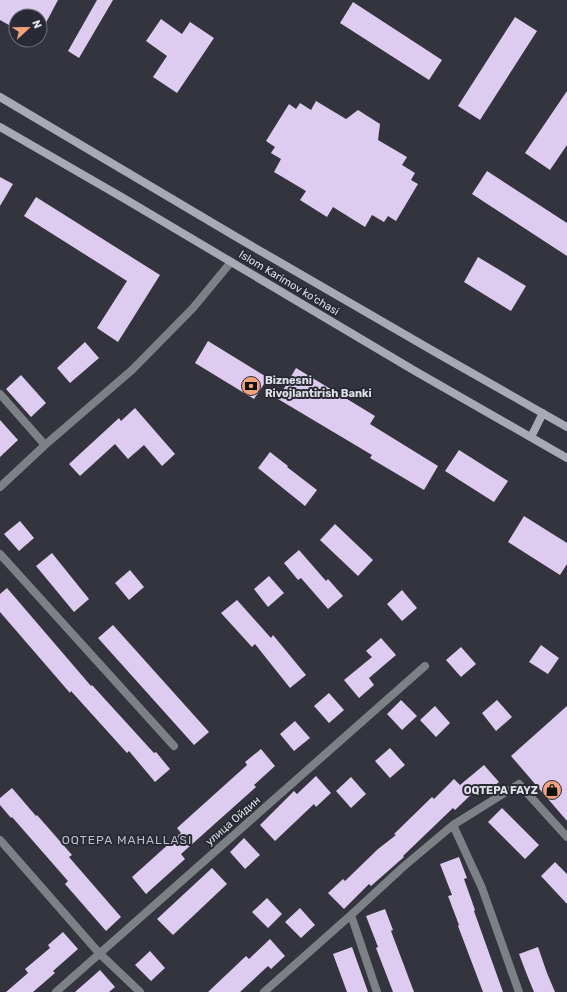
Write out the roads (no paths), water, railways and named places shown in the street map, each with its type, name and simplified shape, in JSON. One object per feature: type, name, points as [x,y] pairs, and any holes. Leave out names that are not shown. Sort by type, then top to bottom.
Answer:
[{"type":"main road","name":"Islom Karimov ko‘chasi","points":[[0,96],[265,254],[567,427]]},
{"type":"main road","name":"Islom Karimov ko‘chasi","points":[[0,127],[415,371],[567,458]]},
{"type":"main road","points":[[531,437],[543,413]]},
{"type":"street","points":[[0,487],[45,445],[132,370],[193,308],[231,262]]},
{"type":"street","points":[[0,394],[45,445]]},
{"type":"street","points":[[0,554],[174,746]]},
{"type":"street","name":"улица Ойдин","points":[[56,992],[425,666]]},
{"type":"street","points":[[264,992],[351,915],[403,866],[453,825],[519,784],[567,837]]},
{"type":"street","points":[[453,825],[482,888],[519,992]]},
{"type":"street","points":[[0,840],[99,953],[140,992]]},
{"type":"street","points":[[351,915],[377,992]]},
{"type":"place","name":"Biznesni Rivojlantirish Banki","points":[[251,386]]},
{"type":"place","name":"OQTEPA FAYZ","points":[[552,790]]},
{"type":"district","name":"OQTEPA MAHALLASI","points":[[127,840]]}]
